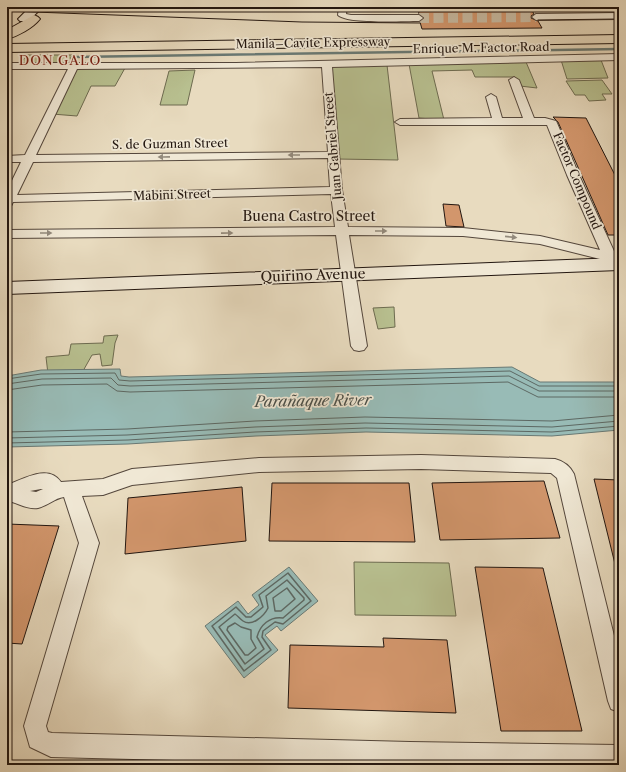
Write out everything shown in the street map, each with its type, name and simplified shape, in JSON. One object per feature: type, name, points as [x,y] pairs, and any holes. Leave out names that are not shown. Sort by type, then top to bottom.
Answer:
[{"type":"highway","points":[[7,26],[29,19]]},
{"type":"highway","points":[[7,35],[23,27],[29,19]]},
{"type":"highway","name":"Manila–Cavite Expressway","points":[[7,39],[619,31]]},
{"type":"highway","name":"Manila–Cavite Expressway","points":[[7,48],[619,39]]},
{"type":"main road","points":[[29,19],[37,7]]},
{"type":"main road","points":[[29,19],[46,7]]},
{"type":"main road","name":"Quirino Avenue","points":[[7,288],[349,274],[614,261]]},
{"type":"street","points":[[343,7],[342,15],[352,18],[419,18]]},
{"type":"street","points":[[352,18],[353,7]]},
{"type":"street","points":[[536,17],[619,16]]},
{"type":"street","name":"Enrique M. Factor Road","points":[[7,66],[327,64],[619,57]]},
{"type":"street","name":"Juan Gabriel Street","points":[[327,64],[336,190],[359,346]]},
{"type":"street","points":[[8,200],[74,66]]},
{"type":"street","points":[[400,122],[530,122],[514,80]]},
{"type":"street","points":[[491,97],[498,122]]},
{"type":"street","name":"Factor Compound","points":[[530,122],[552,123],[573,175],[614,261]]},
{"type":"street","name":"S. de Guzman Street","points":[[7,158],[29,159],[333,155]]},
{"type":"street","name":"Mabini Street","points":[[8,200],[336,190]]},
{"type":"street","name":"Buena Castro Street","points":[[7,234],[342,231],[463,232],[540,240],[614,261]]},
{"type":"street","points":[[10,493],[20,498],[32,500],[63,490],[103,487],[140,476],[259,464],[421,462],[555,466],[565,474],[619,701]]},
{"type":"street","points":[[63,490],[77,505],[89,543],[86,560],[35,726],[38,739],[51,746],[402,754],[619,757]]},
{"type":"green space","points":[[27,55],[72,55],[68,64],[20,64]]},
{"type":"green space","points":[[561,60],[601,60],[608,78],[567,79]]},
{"type":"green space","points":[[526,62],[537,88],[520,86],[515,77],[475,77],[472,70],[432,71],[444,120],[419,118],[409,64]]},
{"type":"green space","points":[[387,65],[398,160],[337,159],[331,66]]},
{"type":"green space","points":[[75,68],[125,68],[115,86],[91,86],[77,116],[52,114]]},
{"type":"green space","points":[[195,70],[187,105],[160,105],[169,71]]},
{"type":"green space","points":[[602,80],[612,94],[602,94],[606,100],[589,101],[585,95],[575,95],[566,81]]},
{"type":"green space","points":[[394,307],[395,327],[378,329],[373,308]]},
{"type":"green space","points":[[118,335],[115,343],[112,365],[102,366],[100,354],[92,355],[83,371],[48,374],[46,357],[69,355],[71,344],[103,343],[104,336]]},
{"type":"green space","points":[[354,562],[449,563],[456,616],[355,615]]},
{"type":"water","name":"Parañaque River","points":[[512,367],[540,382],[619,382],[619,430],[552,436],[366,432],[256,436],[128,444],[7,447],[7,376],[41,370],[120,369],[121,376],[129,377]]},
{"type":"water","points":[[289,567],[318,601],[281,631],[277,626],[265,635],[278,650],[244,678],[205,626],[238,601],[248,614],[259,605],[252,595]]},
{"type":"building","points":[[418,7],[530,7],[534,14],[531,18],[538,21],[542,28],[422,29],[420,22],[424,18],[419,14]]},
{"type":"building","points":[[553,117],[586,118],[619,183],[619,235],[608,235],[558,122]]},
{"type":"building","points":[[443,204],[459,205],[464,227],[446,226]]},
{"type":"building","points":[[594,479],[619,480],[619,564],[615,564]]},
{"type":"building","points":[[544,481],[560,538],[440,540],[432,483]]},
{"type":"building","points":[[272,483],[409,483],[415,542],[269,541]]},
{"type":"building","points":[[242,487],[246,541],[125,554],[128,498]]},
{"type":"building","points":[[7,524],[59,526],[22,644],[7,643]]},
{"type":"building","points":[[475,567],[543,568],[582,731],[501,731]]},
{"type":"building","points":[[383,638],[447,640],[456,713],[288,708],[290,645],[384,647]]},
{"type":"waterway","points":[[74,57],[619,49]]},
{"type":"tunnel","points":[[419,18],[536,17]]},
{"type":"tram line","points":[[7,11],[302,22],[420,23]]},
{"type":"tram line","points":[[538,20],[619,19]]},
{"type":"district","name":"DON GALO","points":[[60,60]]}]
